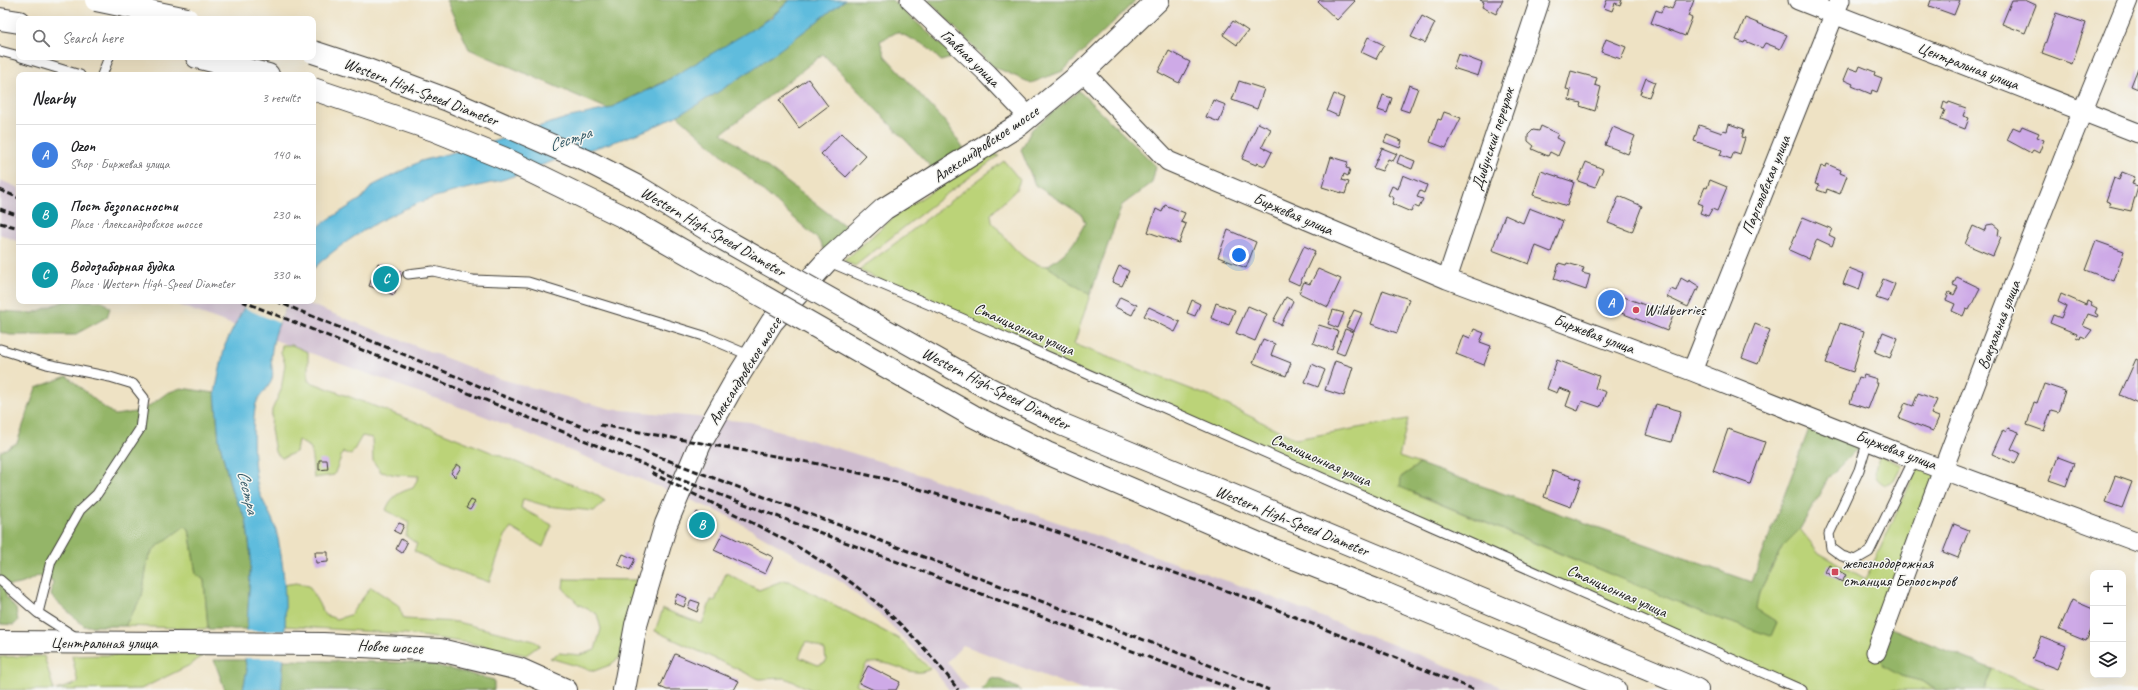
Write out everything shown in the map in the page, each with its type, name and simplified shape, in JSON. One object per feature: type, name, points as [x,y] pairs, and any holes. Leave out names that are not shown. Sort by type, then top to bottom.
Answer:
[{"type":"main road","points":[[96,0],[173,16]]},
{"type":"main road","name":"Александровское шоссе","points":[[624,690],[636,625],[666,524],[700,444],[772,322],[827,261],[884,209],[978,152],[1029,117],[1083,72],[1158,0]]},
{"type":"main road","points":[[0,19],[16,22]]},
{"type":"main road","name":"Western High-Speed Diameter","points":[[316,53],[365,69],[448,100],[580,158],[638,187],[725,240],[994,391],[1061,424],[1697,690]]},
{"type":"main road","points":[[209,60],[256,72]]},
{"type":"main road","name":"Western High-Speed Diameter","points":[[316,90],[434,130],[503,158],[622,216],[973,416],[1047,453],[1271,549],[1386,594],[1615,690]]},
{"type":"main road","name":"Центральная улица","points":[[0,642],[208,643]]},
{"type":"main road","name":"Новое шоссе","points":[[208,643],[323,644],[440,650],[519,669],[566,690]]},
{"type":"street","name":"Главная улица","points":[[910,0],[988,74],[1029,117]]},
{"type":"street","name":"Дибунский переулок","points":[[1447,279],[1540,0]]},
{"type":"street","name":"Центральная улица","points":[[1798,0],[1837,7],[2082,111],[2138,133]]},
{"type":"street","name":"Вокзальная улица","points":[[1876,652],[1943,469],[2082,111],[2128,0]]},
{"type":"street","name":"Парголовская улица","points":[[1692,371],[1837,7]]},
{"type":"street","name":"Биржевая улица","points":[[1083,72],[1168,161],[1447,279],[2138,542]]},
{"type":"lane","points":[[125,16],[132,0]]},
{"type":"lane","points":[[0,50],[16,56]]},
{"type":"lane","points":[[30,60],[70,72]]},
{"type":"lane","points":[[103,72],[108,60]]},
{"type":"lane","name":"Станционная улица","points":[[827,261],[961,318],[1802,690]]},
{"type":"lane","points":[[408,274],[433,271],[473,280],[528,282],[704,336],[751,356]]},
{"type":"lane","points":[[0,349],[47,364],[110,377],[133,384],[144,398],[140,429],[97,494],[80,510],[52,561],[38,613]]},
{"type":"lane","points":[[1868,440],[1859,470],[1829,534],[1831,548],[1842,556],[1855,560],[1869,552],[1914,458]]},
{"type":"lane","points":[[0,580],[38,613],[85,643]]},
{"type":"shaded area","points":[[0,180],[16,187],[16,241],[0,234]]},
{"type":"shaded area","points":[[175,304],[309,304],[497,378],[611,409],[750,422],[895,466],[1256,591],[1509,690],[1082,690],[963,645],[947,662],[969,690],[949,690],[934,670],[885,619],[843,583],[726,515],[484,416]]},
{"type":"green space","points":[[446,0],[790,0],[771,17],[727,47],[679,74],[608,109],[469,49]]},
{"type":"green space","points":[[845,0],[892,0],[955,57],[941,61],[925,45],[897,32],[880,41],[885,56],[946,123],[969,157],[829,259],[820,241],[677,115],[712,96]],"holes":[[[823,54],[931,167],[849,229],[722,133]]]},
{"type":"green space","points":[[928,0],[1136,0],[1063,71],[1031,83],[992,66]]},
{"type":"green space","points":[[1079,91],[1156,166],[1152,183],[1122,205],[1090,295],[1047,266],[1066,252],[1074,243],[1085,223],[1082,215],[1035,185],[1021,150],[1032,129]]},
{"type":"green space","points":[[995,154],[999,156],[941,198],[855,266],[844,261],[896,215],[935,189]]},
{"type":"green space","points":[[1004,161],[1020,180],[1016,190],[991,214],[992,222],[1023,256],[1038,265],[1047,266],[1090,295],[1074,344],[1211,397],[1296,439],[1408,419],[1399,457],[1420,464],[1401,477],[1413,493],[1568,557],[1771,635],[1777,622],[1755,610],[1759,593],[1782,547],[1800,529],[1819,553],[1866,579],[1917,469],[1941,468],[1886,626],[1901,676],[1921,681],[1936,690],[1802,690],[956,316],[859,270]]},
{"type":"green space","points":[[57,304],[105,304],[110,308],[107,317],[74,335],[10,335],[0,332],[0,311],[33,313]]},
{"type":"green space","points":[[282,345],[292,345],[308,352],[308,381],[416,422],[593,493],[605,501],[594,511],[547,506],[523,499],[521,508],[552,525],[543,547],[511,528],[505,536],[489,582],[437,564],[414,551],[417,544],[406,536],[409,523],[386,510],[390,501],[396,495],[413,488],[419,476],[397,475],[381,472],[373,461],[372,438],[362,436],[351,455],[343,452],[334,475],[314,478],[311,448],[298,440],[296,452],[282,458],[275,452],[271,429],[272,410],[281,390],[285,364],[281,352]]},
{"type":"green space","points":[[67,376],[115,415],[142,411],[167,393],[181,388],[215,393],[219,440],[232,492],[246,519],[251,557],[247,629],[208,629],[204,580],[196,574],[189,529],[185,526],[154,549],[148,559],[142,596],[125,626],[84,626],[51,596],[53,582],[38,576],[20,584],[7,586],[6,597],[16,609],[18,621],[14,625],[0,624],[0,452],[17,443],[36,388]]},
{"type":"green space","points":[[1813,418],[1859,447],[1829,477],[1800,529],[1782,547],[1759,593],[1756,609],[1777,622],[1771,636],[1711,616],[1400,487],[1401,477],[1420,464],[1752,582]]},
{"type":"green space","points":[[1880,456],[1902,465],[1894,481],[1886,485],[1878,480],[1875,473],[1876,465]]},
{"type":"green space","points":[[185,525],[189,529],[196,574],[204,580],[208,629],[125,626],[142,596],[148,559],[154,549]]},
{"type":"green space","points":[[726,573],[759,590],[784,580],[791,582],[899,639],[930,669],[912,672],[889,664],[867,663],[856,684],[867,690],[812,690],[785,678],[759,679],[655,631],[663,609],[702,624],[711,600],[715,601]],"holes":[[[806,641],[825,650],[826,662],[818,665],[799,657]]]},
{"type":"green space","points":[[564,579],[637,580],[629,610],[620,657],[610,665],[594,671],[550,658],[559,653],[580,655],[595,650],[601,629],[597,614],[578,604],[563,588]]},
{"type":"green space","points":[[296,583],[309,586],[325,615],[337,619],[350,615],[371,587],[398,605],[404,619],[457,622],[534,641],[540,645],[526,655],[469,643],[406,634],[285,626],[283,585]]},
{"type":"green space","points":[[1886,626],[1992,669],[1984,690],[1936,690],[1921,681],[1901,676],[1883,666],[1877,650]]},
{"type":"green space","points":[[206,652],[192,664],[141,689],[56,690],[78,683],[72,656]]},
{"type":"green space","points":[[44,656],[54,690],[0,690],[0,657]]},
{"type":"green space","points":[[214,660],[245,660],[247,670],[243,690],[225,690]]},
{"type":"green space","points":[[284,660],[426,663],[494,680],[494,690],[281,690]]},
{"type":"green space","points":[[1992,669],[2044,690],[1984,690]]},
{"type":"green space","points":[[990,678],[999,679],[1021,690],[982,690]]},
{"type":"water","name":"Сестра","points":[[790,0],[845,0],[751,70],[702,102],[677,116],[651,128],[605,145],[559,159],[505,179],[435,197],[402,210],[355,236],[340,246],[316,266],[316,229],[323,223],[361,199],[372,186],[421,161],[495,141],[566,118],[608,109],[661,84],[771,18]]},
{"type":"water","name":"Сестра","points":[[246,304],[288,304],[279,322],[273,342],[271,358],[273,374],[272,379],[256,404],[253,437],[254,463],[258,486],[260,494],[275,526],[283,570],[285,590],[285,630],[281,690],[243,690],[247,670],[245,660],[251,557],[246,519],[232,492],[219,440],[215,393],[225,345]]},
{"type":"pier","points":[[246,304],[288,304],[279,323],[244,308]]},
{"type":"pier","points":[[245,631],[287,631],[286,658],[244,658]]},
{"type":"building","points":[[1320,0],[1355,1],[1337,20],[1318,2]]},
{"type":"building","points":[[1480,0],[1503,0],[1496,14],[1482,7],[1484,2]]},
{"type":"building","points":[[1607,0],[1622,0],[1620,5],[1615,3],[1612,11],[1604,8]]},
{"type":"building","points":[[1676,0],[1694,0],[1688,16],[1692,18],[1685,36],[1651,23],[1656,10],[1661,12],[1664,6],[1672,9]]},
{"type":"building","points":[[1931,0],[1960,0],[1954,15],[1929,6]]},
{"type":"building","points":[[2012,0],[2025,0],[2036,5],[2025,33],[2002,24]]},
{"type":"building","points":[[2056,13],[2086,23],[2072,64],[2042,53]]},
{"type":"building","points":[[1422,16],[1435,23],[1425,43],[1411,37]]},
{"type":"building","points":[[1745,18],[1787,35],[1780,49],[1765,43],[1762,48],[1745,41],[1744,43],[1736,40]]},
{"type":"building","points":[[1233,21],[1248,31],[1237,45],[1223,35]]},
{"type":"building","points":[[1368,37],[1384,45],[1376,59],[1361,52]]},
{"type":"building","points":[[1606,39],[1626,47],[1621,59],[1601,52]]},
{"type":"building","points":[[1169,51],[1190,62],[1179,83],[1158,72]]},
{"type":"building","points":[[1458,54],[1482,63],[1478,76],[1453,68]]},
{"type":"building","points":[[1860,66],[1875,72],[1874,75],[1882,78],[1877,92],[1872,90],[1871,94],[1852,86],[1853,84],[1844,80],[1849,68],[1858,71]]},
{"type":"building","points":[[2138,68],[2138,89],[2131,86]]},
{"type":"building","points":[[1571,71],[1597,78],[1595,85],[1601,87],[1595,111],[1580,106],[1581,103],[1569,100],[1571,90],[1566,89]]},
{"type":"building","points":[[1646,78],[1655,82],[1649,97],[1640,94]]},
{"type":"building","points":[[808,79],[828,106],[799,128],[779,100]]},
{"type":"building","points":[[1239,81],[1264,89],[1257,109],[1232,100]]},
{"type":"building","points":[[1409,85],[1418,88],[1409,112],[1400,109]]},
{"type":"building","points":[[1334,94],[1344,98],[1338,116],[1327,111]]},
{"type":"building","points":[[1383,95],[1392,98],[1387,113],[1378,110]]},
{"type":"building","points":[[1213,100],[1226,105],[1219,122],[1206,117]]},
{"type":"building","points":[[1944,102],[1948,104],[1949,102],[1966,108],[1963,116],[1969,118],[1965,129],[1941,120],[1945,110],[1942,109]]},
{"type":"building","points":[[1444,112],[1461,118],[1446,148],[1430,142],[1438,119],[1441,120]]},
{"type":"building","points":[[1258,123],[1271,129],[1262,147],[1272,152],[1265,166],[1257,163],[1256,165],[1242,159]]},
{"type":"building","points":[[1729,124],[1744,129],[1742,137],[1745,138],[1740,154],[1734,152],[1731,159],[1720,155],[1722,150],[1694,141],[1699,125],[1722,133],[1723,130],[1727,131]]},
{"type":"building","points":[[1541,126],[1558,134],[1556,138],[1564,142],[1558,156],[1550,152],[1548,156],[1532,149],[1534,146],[1528,141],[1528,135],[1533,130],[1539,131]]},
{"type":"building","points":[[2022,126],[2039,133],[2037,137],[2044,140],[2039,153],[2033,150],[2031,153],[2007,140],[2013,127],[2020,130]]},
{"type":"building","points":[[1613,127],[1635,136],[1628,154],[1605,145]]},
{"type":"building","points":[[841,133],[866,156],[846,177],[821,154]]},
{"type":"building","points":[[1387,135],[1402,141],[1400,148],[1384,142]]},
{"type":"building","points":[[1382,148],[1397,154],[1393,161],[1388,159],[1382,171],[1373,168]]},
{"type":"building","points":[[1400,155],[1415,161],[1412,169],[1397,163]]},
{"type":"building","points":[[1331,157],[1348,162],[1346,168],[1350,169],[1348,176],[1344,174],[1342,180],[1349,182],[1345,194],[1322,187]]},
{"type":"building","points":[[1586,162],[1603,169],[1595,187],[1578,181]]},
{"type":"building","points":[[1827,164],[1841,170],[1840,173],[1847,176],[1840,194],[1827,189],[1826,193],[1817,190],[1819,185],[1815,184],[1821,166],[1826,167]]},
{"type":"building","points":[[1541,171],[1574,182],[1567,206],[1533,195]]},
{"type":"building","points":[[2122,172],[2135,177],[2132,184],[2138,186],[2131,211],[2109,206],[2111,203],[2106,201],[2114,178],[2119,180]]},
{"type":"building","points":[[1403,175],[1427,185],[1424,193],[1420,191],[1417,197],[1423,199],[1419,208],[1414,206],[1411,212],[1392,204],[1394,198],[1388,195],[1392,186],[1398,189]]},
{"type":"building","points":[[1710,180],[1727,187],[1717,211],[1712,209],[1708,216],[1700,213],[1703,205],[1698,203]]},
{"type":"building","points":[[1619,196],[1642,206],[1632,232],[1608,223]]},
{"type":"building","points":[[1165,205],[1185,213],[1181,222],[1186,224],[1179,243],[1148,232],[1156,209],[1162,212]]},
{"type":"building","points":[[1529,208],[1563,221],[1551,252],[1536,246],[1529,264],[1492,250],[1505,215],[1523,223]]},
{"type":"building","points":[[1803,217],[1832,229],[1829,235],[1835,238],[1832,246],[1817,239],[1809,259],[1789,250]]},
{"type":"building","points":[[1993,224],[1999,229],[1998,236],[2001,237],[1993,256],[1965,244],[1973,226],[1984,231],[1987,225]]},
{"type":"building","points":[[1228,230],[1256,242],[1246,268],[1218,257]]},
{"type":"building","points":[[2096,241],[2124,251],[2114,281],[2085,270]]},
{"type":"building","points":[[1304,246],[1315,251],[1299,285],[1288,280]]},
{"type":"building","points":[[378,263],[403,272],[394,295],[369,286]]},
{"type":"building","points":[[1559,263],[1566,265],[1567,263],[1584,268],[1582,273],[1590,275],[1586,290],[1554,279]]},
{"type":"building","points":[[1119,266],[1129,271],[1122,286],[1112,282]]},
{"type":"building","points":[[1849,268],[1864,274],[1859,290],[1843,284]]},
{"type":"building","points":[[1318,269],[1341,279],[1328,307],[1299,293],[1304,282],[1310,284]]},
{"type":"building","points":[[1957,277],[1980,288],[1969,310],[1966,309],[1963,316],[1952,311],[1955,304],[1946,300],[1949,292],[1954,295],[1958,287],[1953,285]]},
{"type":"building","points":[[1681,278],[1688,282],[1689,280],[1700,287],[1698,291],[1696,290],[1688,307],[1667,297],[1671,289],[1676,291]]},
{"type":"building","points":[[1883,279],[1895,284],[1888,302],[1876,298]]},
{"type":"building","points":[[1383,290],[1409,299],[1397,333],[1371,324]]},
{"type":"building","points":[[1606,290],[1673,316],[1667,331],[1601,305]]},
{"type":"building","points":[[2061,294],[2086,305],[2087,301],[2092,303],[2091,305],[2097,308],[2095,313],[2098,315],[2097,317],[2088,314],[2083,326],[2092,330],[2086,338],[2081,336],[2080,339],[2076,337],[2077,334],[2050,323],[2053,315],[2061,318],[2066,306],[2058,302]]},
{"type":"building","points":[[1120,297],[1137,305],[1132,315],[1115,307]]},
{"type":"building","points":[[1286,297],[1293,301],[1281,325],[1273,321]]},
{"type":"building","points":[[1192,300],[1200,304],[1195,316],[1187,313]]},
{"type":"building","points":[[1216,303],[1235,310],[1229,325],[1211,318]]},
{"type":"building","points":[[1248,306],[1267,314],[1255,341],[1236,333]]},
{"type":"building","points":[[1149,307],[1180,322],[1175,332],[1144,316]]},
{"type":"building","points":[[1333,310],[1344,313],[1338,328],[1328,324]]},
{"type":"building","points":[[1354,310],[1362,313],[1354,331],[1346,327]]},
{"type":"building","points":[[1840,323],[1864,331],[1853,372],[1826,363]]},
{"type":"building","points":[[1755,324],[1770,330],[1758,364],[1742,358]]},
{"type":"building","points":[[1319,325],[1338,331],[1332,350],[1313,343]]},
{"type":"building","points":[[1345,329],[1353,332],[1344,355],[1336,352]]},
{"type":"building","points":[[1474,329],[1484,333],[1480,342],[1491,346],[1484,365],[1456,354],[1463,335],[1470,338]]},
{"type":"building","points":[[1883,332],[1898,338],[1890,358],[1875,352]]},
{"type":"building","points":[[1263,339],[1275,344],[1271,355],[1291,363],[1286,376],[1253,363]]},
{"type":"building","points":[[2136,359],[2138,360],[2138,403],[2120,395]]},
{"type":"building","points":[[1557,360],[1599,376],[1595,388],[1606,392],[1600,407],[1582,401],[1578,411],[1566,406],[1571,392],[1559,388],[1557,393],[1547,389]]},
{"type":"building","points":[[1335,361],[1353,367],[1344,396],[1325,390]]},
{"type":"building","points":[[1312,364],[1325,370],[1318,387],[1305,382]]},
{"type":"building","points":[[1864,375],[1877,379],[1875,383],[1878,383],[1868,409],[1850,403],[1859,377],[1863,378]]},
{"type":"building","points":[[2044,384],[2065,391],[2058,412],[2051,410],[2044,431],[2027,425],[2034,402],[2037,403]]},
{"type":"building","points":[[1918,393],[1937,400],[1931,414],[1939,417],[1933,431],[1899,418],[1905,403],[1913,406]]},
{"type":"building","points":[[1656,404],[1681,411],[1671,442],[1646,435]]},
{"type":"building","points":[[2008,428],[2019,432],[2011,449],[2020,453],[2015,464],[1992,454],[2003,430],[2006,432]]},
{"type":"building","points":[[1728,429],[1765,442],[1750,484],[1713,471]]},
{"type":"building","points":[[2058,457],[2074,463],[2066,486],[2049,480]]},
{"type":"building","points":[[319,460],[327,460],[328,469],[319,470]]},
{"type":"building","points":[[457,464],[461,467],[455,477],[451,473]]},
{"type":"building","points":[[1553,470],[1581,480],[1571,507],[1544,497]]},
{"type":"building","points":[[2115,476],[2132,482],[2122,508],[2105,502]]},
{"type":"building","points":[[471,500],[475,502],[470,510],[466,508]]},
{"type":"building","points":[[697,512],[715,521],[707,537],[689,529]]},
{"type":"building","points":[[399,523],[404,525],[400,534],[394,531]]},
{"type":"building","points":[[1954,524],[1969,530],[1958,558],[1943,552]]},
{"type":"building","points":[[723,533],[773,557],[765,574],[714,550]]},
{"type":"building","points":[[401,539],[407,543],[402,553],[396,549]]},
{"type":"building","points":[[315,552],[328,552],[328,562],[316,563]]},
{"type":"building","points":[[623,554],[635,559],[630,570],[618,565]]},
{"type":"building","points":[[1829,565],[1846,575],[1842,582],[1825,572]]},
{"type":"building","points":[[677,594],[687,598],[684,607],[674,603]]},
{"type":"building","points":[[691,600],[700,603],[697,612],[688,608]]},
{"type":"building","points":[[2072,600],[2090,608],[2090,632],[2086,641],[2059,630]]},
{"type":"building","points":[[2041,636],[2066,646],[2057,669],[2032,659]]},
{"type":"building","points":[[675,654],[739,681],[734,690],[667,690],[660,687]]},
{"type":"building","points":[[868,666],[900,682],[896,690],[874,690],[859,683]]},
{"type":"railway","points":[[0,190],[16,197]]},
{"type":"railway","points":[[0,209],[16,215]]},
{"type":"railway","points":[[0,223],[16,227]]},
{"type":"railway","points":[[249,304],[684,481],[1235,690]]},
{"type":"railway","points":[[283,304],[498,394],[698,472],[1192,658],[1269,690]]},
{"type":"railway","points":[[600,425],[814,463],[886,479],[1022,520],[1253,600],[1475,690]]},
{"type":"railway","points":[[652,473],[800,548],[851,582],[898,622],[920,644],[940,666],[958,690]]},
{"type":"place","name":"Водозаборная будка","points":[[386,279]]},
{"type":"place","name":"Ozon","points":[[1611,303]]},
{"type":"place","name":"Wildberries","points":[[1636,310]]},
{"type":"place","name":"Пост безопасности","points":[[702,525]]},
{"type":"place","name":"железнодорожная станция Белоостров","points":[[1835,572]]}]
